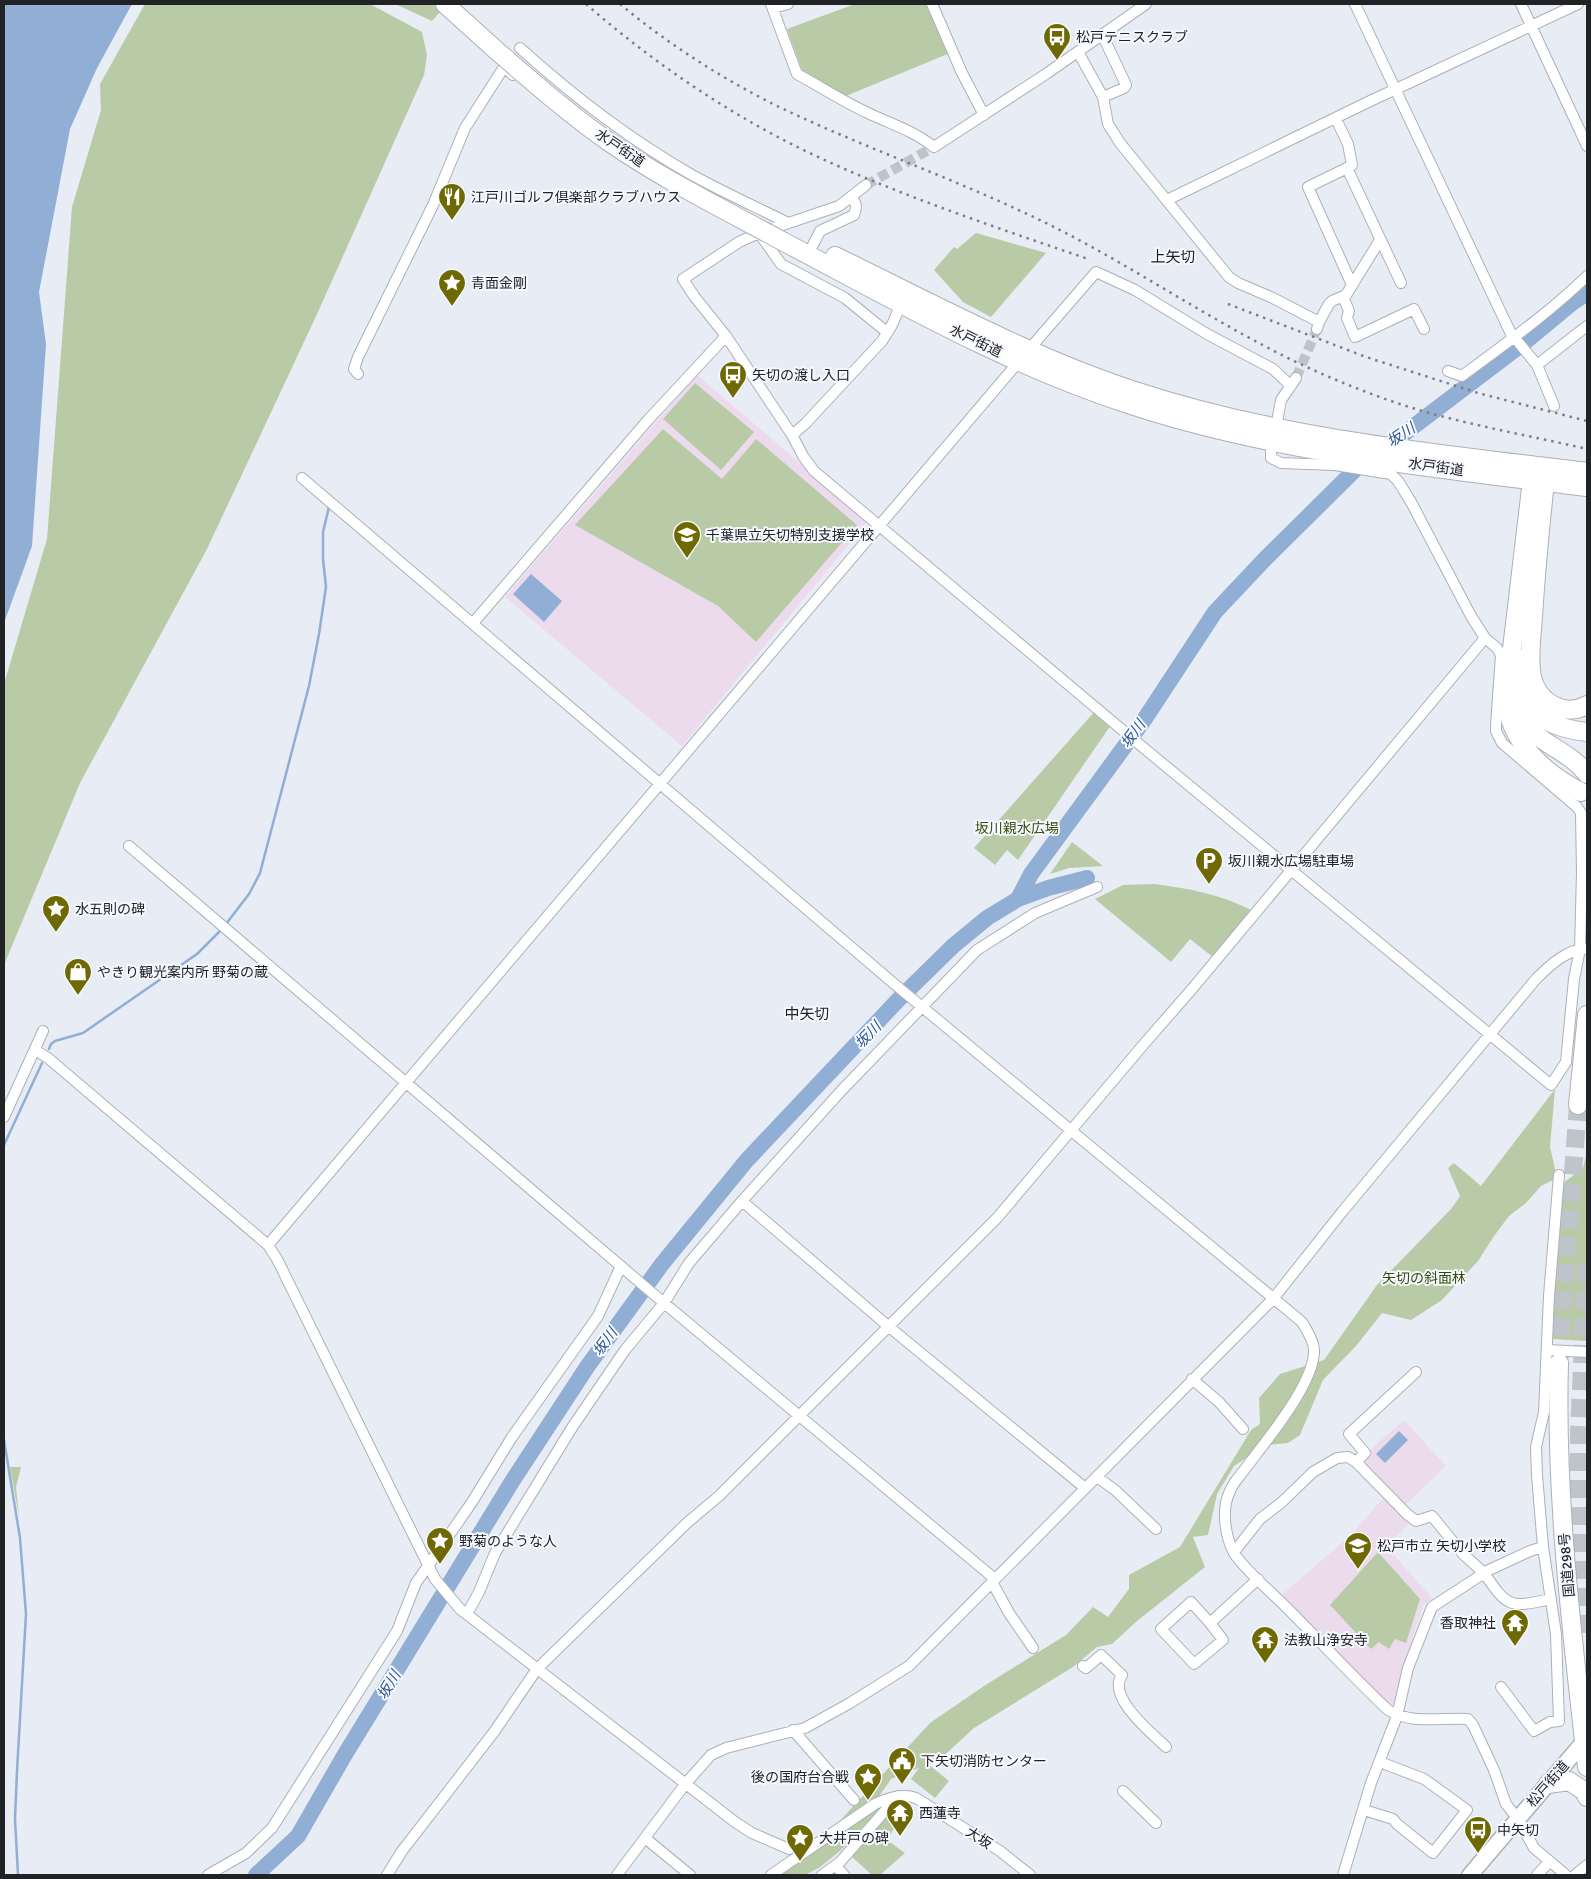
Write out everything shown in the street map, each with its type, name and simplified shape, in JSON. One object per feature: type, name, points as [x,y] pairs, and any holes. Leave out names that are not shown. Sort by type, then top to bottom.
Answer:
[{"type":"highway","name":"水戸街道","points":[[445,4],[507,47],[558,104],[609,142],[661,175],[813,245],[1025,349],[1074,370],[1136,392],[1206,412],[1283,430],[1404,448],[1587,487]]},
{"type":"highway","name":"水戸街道","points":[[459,4],[476,26]]},
{"type":"highway","name":"水戸街道","points":[[787,233],[901,304],[1020,362],[1130,405],[1198,425],[1359,457],[1539,476],[1587,472]]},
{"type":"highway","points":[[1539,476],[1536,582],[1531,659],[1535,686],[1547,702],[1556,707],[1574,710],[1587,704]]},
{"type":"highway","points":[[1539,476],[1507,686],[1507,709],[1515,734],[1523,746],[1543,767],[1581,792]]},
{"type":"highway","points":[[1536,582],[1520,667],[1524,696],[1535,713],[1550,724],[1587,732]]},
{"type":"highway","points":[[1510,674],[1514,703],[1527,726],[1536,736],[1576,761],[1587,774]]},
{"type":"highway","points":[[1578,1105],[1587,1015]]},
{"type":"highway","name":"国道298号","points":[[1553,1356],[1564,1539],[1586,1740],[1587,1767]]},
{"type":"highway","points":[[1548,1784],[1569,1781],[1584,1791],[1587,1796]]},
{"type":"main road","name":"松戸街道","points":[[1470,1875],[1586,1740]]},
{"type":"street","points":[[788,4],[772,6],[797,74],[866,112],[902,127],[934,147],[1078,52],[1146,4]]},
{"type":"street","points":[[932,4],[962,73],[984,115]]},
{"type":"street","points":[[1355,4],[1514,337],[1537,365],[1554,406]]},
{"type":"street","points":[[1521,4],[1587,146]]},
{"type":"street","points":[[1167,200],[1578,4]]},
{"type":"street","points":[[1102,34],[1126,85],[1124,88],[1103,97]]},
{"type":"street","points":[[507,47],[630,136],[787,233]]},
{"type":"street","points":[[1078,52],[1103,97],[1108,124],[1120,143],[1230,277],[1238,283],[1274,298],[1318,325],[1329,304],[1346,295],[1380,240]]},
{"type":"street","points":[[358,374],[354,369],[356,361],[432,204],[465,128],[504,67],[579,130],[633,167],[688,200],[757,234],[780,264],[845,298],[883,329]]},
{"type":"street","points":[[1336,118],[1348,144],[1352,166],[1308,187],[1352,285]]},
{"type":"street","points":[[1347,168],[1401,283]]},
{"type":"street","points":[[866,185],[839,206],[787,233],[757,234],[739,242],[683,278],[694,296],[726,336],[792,434],[803,456],[814,470],[1118,727],[1551,1085],[1566,1062],[1574,979],[1583,949],[1581,813],[1577,807],[1502,743],[1496,731],[1500,655],[1494,644],[1485,638],[1471,616],[1398,480],[1391,474],[1374,471],[1281,462],[1271,458],[1271,450]]},
{"type":"street","points":[[813,245],[820,231],[854,215],[856,203],[851,197]]},
{"type":"street","points":[[1032,346],[1096,272],[1135,290],[1207,334],[1274,369],[1293,382],[1281,400],[1277,422]]},
{"type":"street","points":[[1448,371],[1462,376],[1572,291],[1587,276]]},
{"type":"street","points":[[1343,296],[1350,311],[1347,318],[1355,337],[1414,309],[1424,329]]},
{"type":"street","points":[[792,434],[805,424],[882,341],[892,325],[901,304]]},
{"type":"street","points":[[1537,365],[1587,326]]},
{"type":"street","points":[[473,622],[648,420],[726,336]]},
{"type":"street","points":[[268,1245],[1015,366]]},
{"type":"street","points":[[302,478],[473,622],[892,982],[1302,1322],[1312,1341],[1312,1366],[1304,1385],[1274,1431],[1230,1491],[1225,1518],[1226,1530],[1234,1552],[1258,1579],[1388,1710],[1397,1716],[1414,1719],[1468,1719],[1473,1725],[1494,1770],[1506,1804],[1518,1819],[1534,1848],[1566,1875]]},
{"type":"street","points":[[387,1875],[402,1851],[494,1732],[537,1669],[688,1522],[719,1496],[997,1218],[1292,870],[1485,638]]},
{"type":"street","points":[[129,846],[662,1302],[994,1581],[1009,1613],[1033,1648]]},
{"type":"street","points":[[463,1612],[479,1592],[495,1553],[548,1466],[624,1350],[662,1302],[689,1263],[742,1201],[842,1090],[977,950],[1035,913],[1096,887]]},
{"type":"street","points":[[617,1875],[686,1783],[711,1755],[722,1749],[805,1728],[818,1722],[909,1666],[1273,1299],[1527,990],[1554,962],[1583,949]]},
{"type":"street","points":[[4,1117],[43,1031]]},
{"type":"street","points":[[35,1050],[48,1058],[268,1245],[277,1259],[435,1579],[463,1612],[735,1822],[752,1833],[790,1850]]},
{"type":"street","points":[[1501,1688],[1534,1731],[1550,1722],[1559,1721],[1554,1613],[1543,1547],[1536,1475],[1536,1447],[1553,1356],[1559,1175]]},
{"type":"street","points":[[742,1201],[888,1326],[1084,1488]]},
{"type":"street","points":[[208,1875],[246,1853],[272,1828],[397,1631],[416,1583],[472,1502],[512,1437],[598,1316],[624,1269]]},
{"type":"street","points":[[1553,1356],[1587,1352]]},
{"type":"street","points":[[1356,1462],[1365,1453],[1349,1434],[1416,1372]]},
{"type":"street","points":[[1192,1379],[1219,1402],[1243,1429]]},
{"type":"street","points":[[1234,1552],[1260,1519],[1282,1502],[1313,1472],[1337,1458],[1348,1457],[1356,1462],[1416,1521],[1432,1516],[1463,1554],[1484,1573],[1500,1597],[1509,1603],[1523,1605],[1551,1599]]},
{"type":"street","points":[[1097,1477],[1115,1490],[1156,1529]]},
{"type":"street","points":[[1343,1875],[1371,1782],[1397,1716],[1408,1668],[1432,1607],[1484,1573],[1530,1551],[1543,1547]]},
{"type":"street","points":[[1210,1623],[1258,1579]]},
{"type":"street","points":[[1191,1602],[1210,1623],[1223,1640],[1194,1664],[1161,1630],[1191,1602]]},
{"type":"street","points":[[1554,1613],[1573,1632]]},
{"type":"street","points":[[1083,1666],[1086,1668],[1102,1655],[1122,1675],[1118,1680],[1118,1686],[1129,1711],[1166,1747]]},
{"type":"street","points":[[792,1730],[854,1800]]},
{"type":"street","points":[[1364,1810],[1393,1819],[1433,1853],[1467,1810],[1424,1778],[1380,1762]]},
{"type":"street","points":[[1124,1791],[1156,1823]]},
{"type":"street","points":[[822,1875],[836,1866],[898,1796]]},
{"type":"street","points":[[771,1875],[875,1804],[898,1796]]},
{"type":"street","name":"大坂","points":[[898,1796],[916,1798],[1000,1851],[1030,1875]]},
{"type":"street","points":[[644,1838],[690,1875]]},
{"type":"street","points":[[1538,1875],[1549,1862]]},
{"type":"street","points":[[1575,1875],[1587,1864]]},
{"type":"street","points":[[836,1866],[844,1875]]},
{"type":"shaded area","name":"千葉県立矢切特別支援学校","points":[[697,375],[868,521],[682,746],[505,597]]},
{"type":"shaded area","name":"松戸市立 矢切小学校","points":[[1404,1420],[1446,1466],[1398,1512],[1409,1524],[1386,1546],[1432,1598],[1423,1606],[1394,1704],[1390,1705],[1282,1595],[1351,1535],[1385,1496],[1356,1462]]},
{"type":"green space","points":[[145,4],[370,4],[422,32],[427,55],[424,75],[318,312],[207,549],[80,783],[4,965],[4,684],[47,539],[72,207],[101,110],[100,84]]},
{"type":"green space","points":[[395,4],[447,4],[432,21]]},
{"type":"green space","points":[[855,4],[928,4],[950,53],[846,96],[802,70],[787,29]]},
{"type":"green space","points":[[976,233],[1046,253],[991,317],[963,302],[934,270],[954,247],[957,249]]},
{"type":"green space","points":[[695,383],[754,432],[721,470],[663,419]]},
{"type":"green space","points":[[663,429],[722,479],[756,439],[857,525],[756,642],[718,606],[575,525]]},
{"type":"green space","name":"坂川親水広場","points":[[1095,711],[1111,725],[1018,860],[1007,850],[995,865],[974,848]]},
{"type":"green space","points":[[1072,842],[1103,866],[1069,868],[1050,874]]},
{"type":"green space","points":[[1154,884],[1205,893],[1242,905],[1253,911],[1214,958],[1190,939],[1171,962],[1095,899],[1123,885]]},
{"type":"green space","name":"矢切の斜面林","points":[[1555,1089],[1550,1147],[1557,1178],[1541,1186],[1526,1203],[1509,1216],[1478,1261],[1442,1300],[1411,1320],[1382,1313],[1356,1346],[1323,1380],[1300,1435],[1288,1443],[1266,1445],[1234,1466],[1217,1494],[1208,1535],[1193,1537],[1205,1567],[1137,1621],[1112,1644],[1097,1647],[1073,1667],[974,1728],[939,1760],[928,1764],[949,1781],[935,1798],[911,1779],[919,1768],[891,1779],[880,1795],[886,1802],[840,1851],[820,1867],[805,1875],[776,1875],[813,1850],[930,1723],[984,1686],[1066,1635],[1093,1607],[1108,1617],[1129,1589],[1129,1575],[1180,1547],[1251,1430],[1260,1424],[1259,1398],[1280,1374],[1324,1360],[1377,1285],[1452,1208],[1460,1196],[1448,1168],[1454,1163],[1481,1186]]},
{"type":"green space","points":[[1587,1152],[1587,1341],[1551,1339],[1562,1184],[1583,1168]]},
{"type":"green space","points":[[10,1467],[21,1467],[16,1487],[19,1517]]},
{"type":"green space","points":[[1378,1552],[1420,1599],[1406,1643],[1395,1639],[1389,1649],[1379,1642],[1371,1649],[1330,1605]]},
{"type":"green space","points":[[889,1812],[897,1818],[894,1823],[896,1825],[887,1840],[905,1853],[880,1875],[872,1875],[851,1856]]},
{"type":"water","points":[[4,4],[132,4],[97,68],[70,129],[39,292],[46,344],[32,546],[4,623]]},
{"type":"water","points":[[531,574],[562,601],[544,622],[513,594]]},
{"type":"water","points":[[1399,1431],[1408,1440],[1385,1463],[1376,1454]]},
{"type":"waterway","name":"坂川","points":[[1018,899],[1031,874],[1144,720],[1215,612],[1264,560],[1372,453],[1393,442],[1587,293]]},
{"type":"waterway","points":[[226,924],[249,894],[260,873],[309,686],[326,587],[323,532],[329,507]]},
{"type":"waterway","name":"坂川","points":[[256,1875],[298,1836],[344,1756],[513,1480],[587,1367],[662,1264],[747,1160],[899,999],[953,946],[987,918],[1018,899],[1048,888],[1087,878]]},
{"type":"waterway","points":[[49,1049],[55,1041],[83,1033],[197,954],[223,928]]},
{"type":"waterway","points":[[4,1145],[42,1063]]},
{"type":"waterway","points":[[4,1440],[20,1538],[26,1614],[15,1819],[18,1875]]},
{"type":"tunnel","points":[[866,185],[934,147]]},
{"type":"tunnel","points":[[1296,378],[1317,329]]},
{"type":"tunnel","points":[[1559,1363],[1578,1105]]},
{"type":"tunnel","points":[[1580,1633],[1578,1561],[1579,1432],[1587,1259]]},
{"type":"railway","points":[[586,4],[642,50],[702,92],[764,130],[797,147],[861,176],[925,201],[1088,259]]},
{"type":"railway","points":[[620,4],[675,45],[713,70],[773,104],[1025,213],[1097,250],[1237,331],[1309,368],[1363,391],[1419,410],[1587,449]]},
{"type":"railway","points":[[1228,304],[1366,357],[1478,393],[1587,421]]},
{"type":"place","name":"松戸テニスクラブ","points":[[1057,61]]},
{"type":"place","name":"江戸川ゴルフ倶楽部クラブハウス","points":[[452,221]]},
{"type":"place","name":"青面金剛","points":[[452,307]]},
{"type":"place","name":"矢切の渡し入口","points":[[733,399]]},
{"type":"place","name":"千葉県立矢切特別支援学校","points":[[687,559]]},
{"type":"place","name":"坂川親水広場駐車場","points":[[1209,885]]},
{"type":"place","name":"水五則の碑","points":[[56,933]]},
{"type":"place","name":"やきり観光案内所 野菊の蔵","points":[[78,996]]},
{"type":"place","name":"野菊のような人","points":[[440,1565]]},
{"type":"place","name":"松戸市立 矢切小学校","points":[[1358,1570]]},
{"type":"place","name":"香取神社","points":[[1515,1647]]},
{"type":"place","name":"法教山浄安寺","points":[[1265,1664]]},
{"type":"place","name":"下矢切消防センター","points":[[902,1785]]},
{"type":"place","name":"後の国府台合戦","points":[[868,1801]]},
{"type":"place","name":"西蓮寺","points":[[900,1837]]},
{"type":"place","name":"中矢切","points":[[1478,1854]]},
{"type":"place","name":"大井戸の碑","points":[[800,1862]]},
{"type":"district","name":"上矢切","points":[[1173,257]]},
{"type":"district","name":"中矢切","points":[[807,1014]]}]
